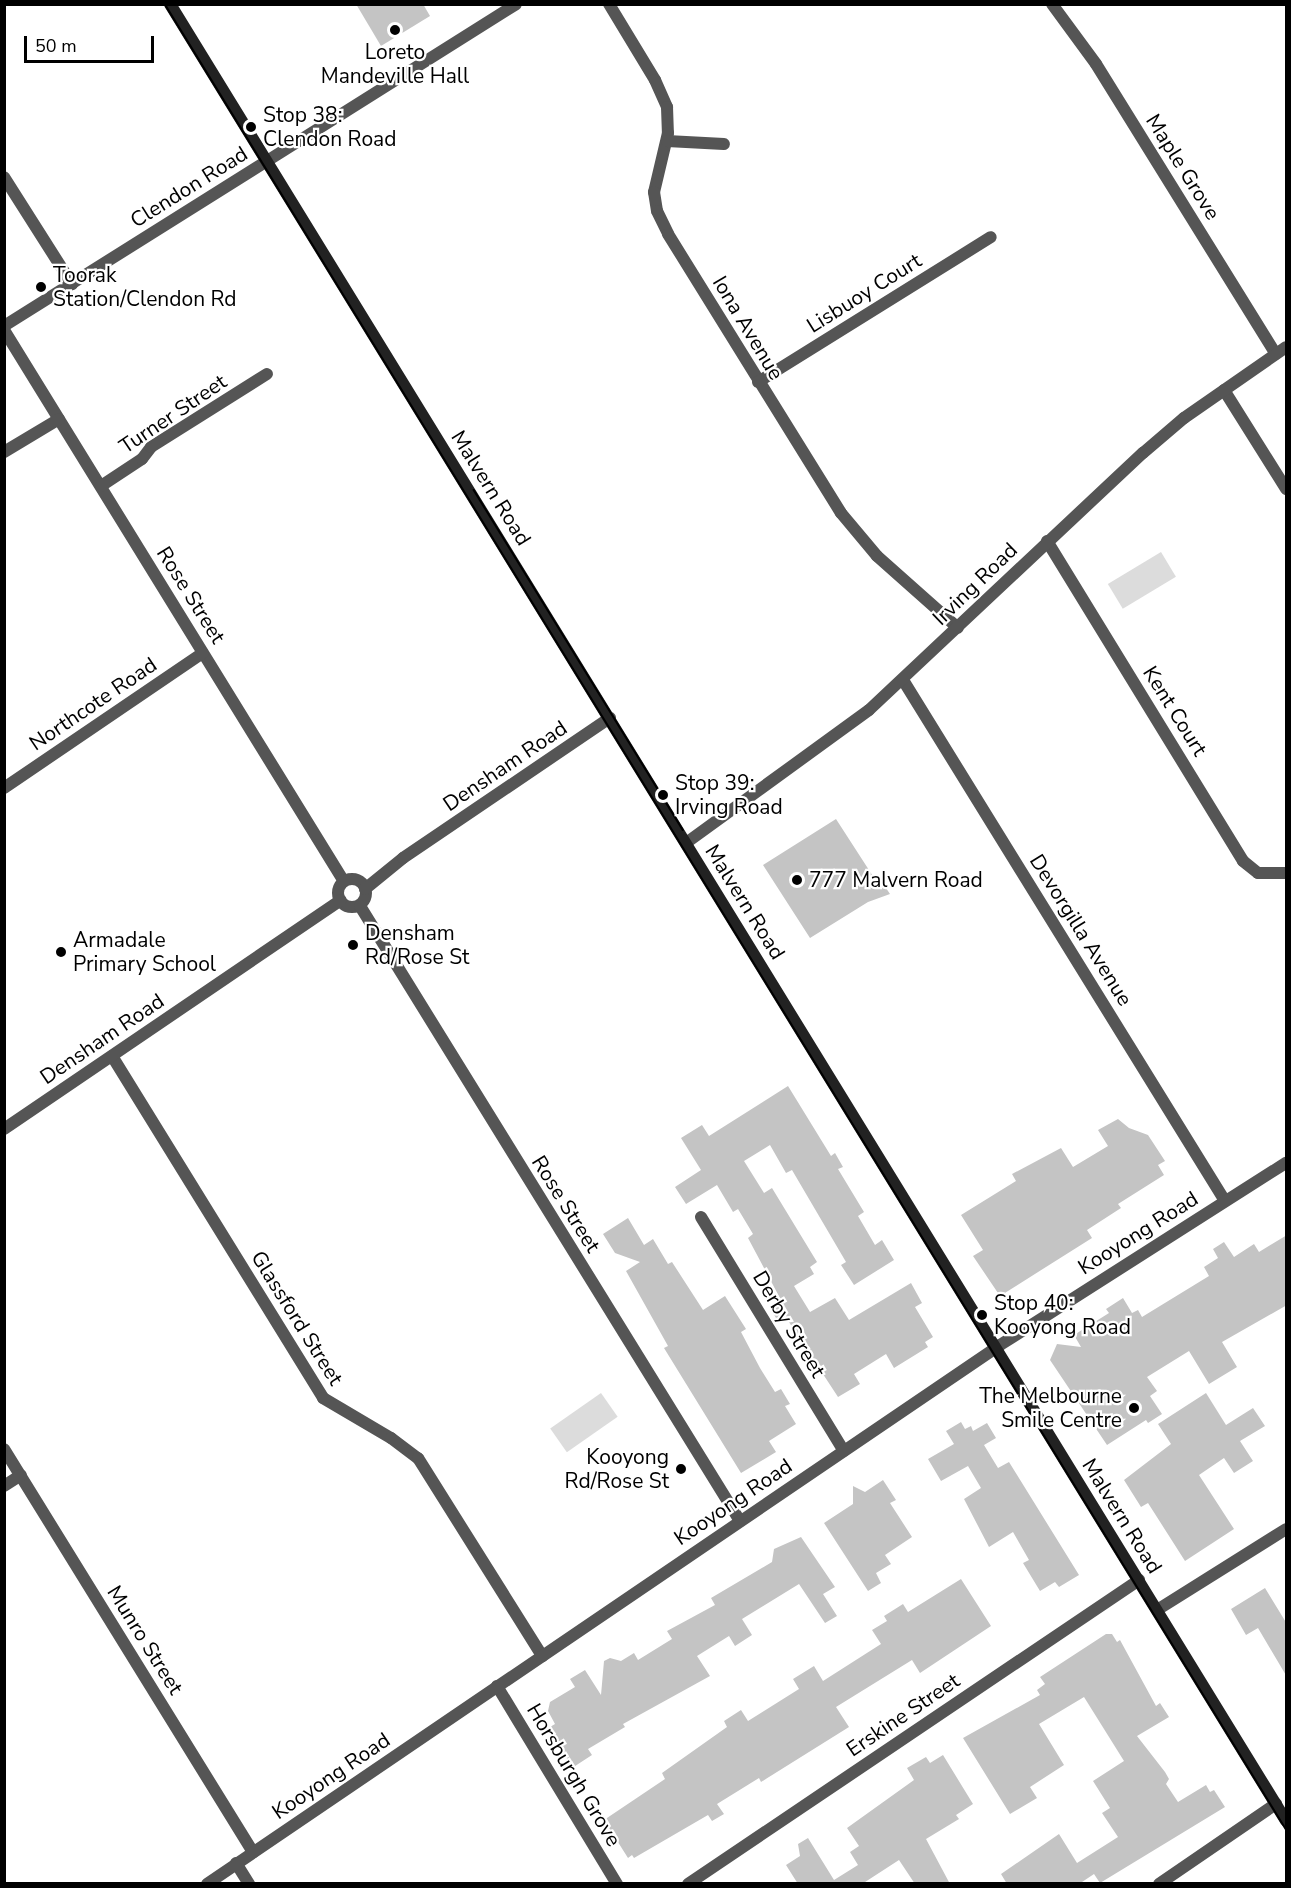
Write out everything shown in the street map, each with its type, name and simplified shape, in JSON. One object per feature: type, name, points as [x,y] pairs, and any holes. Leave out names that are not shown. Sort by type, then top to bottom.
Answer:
[{"type":"main road","name":"Malvern Road","points":[[170,4],[1287,1821]]},
{"type":"street","name":"Clendon Road","points":[[4,328],[516,4]]},
{"type":"street","name":"Iona Avenue","points":[[609,4],[660,89],[669,117],[667,141],[655,180],[657,211],[758,382],[841,513],[878,556],[958,628]]},
{"type":"street","name":"Maple Grove","points":[[1052,4],[1096,64],[1281,350]]},
{"type":"street","points":[[667,141],[724,144]]},
{"type":"street","points":[[4,177],[72,284]]},
{"type":"street","name":"Lisbuoy Court","points":[[758,382],[991,237]]},
{"type":"street","name":"Rose Street","points":[[4,328],[343,880]]},
{"type":"street","name":"Irving Road","points":[[686,843],[827,743],[903,680],[1047,541],[1143,453],[1224,390],[1281,350]]},
{"type":"street","name":"Turner Street","points":[[101,486],[141,459],[152,447],[267,374]]},
{"type":"street","points":[[1224,390],[1287,489]]},
{"type":"street","points":[[4,452],[59,419]]},
{"type":"street","name":"Kent Court","points":[[1047,541],[1243,861],[1258,873],[1287,873]]},
{"type":"street","name":"Northcote Road","points":[[4,788],[203,653]]},
{"type":"street","name":"Devorgilla Avenue","points":[[903,680],[1225,1201]]},
{"type":"street","name":"Densham Road","points":[[365,889],[403,858],[610,718]]},
{"type":"street","points":[[355,879],[365,889],[366,897],[360,906],[349,908],[341,900],[337,889],[343,880],[355,879]]},
{"type":"street","name":"Densham Road","points":[[4,1129],[341,900]]},
{"type":"street","name":"Rose Street","points":[[360,906],[740,1521]]},
{"type":"street","name":"Glassford Street","points":[[112,1056],[316,1388],[330,1404],[391,1437],[418,1458],[542,1656]]},
{"type":"street","name":"Kooyong Road","points":[[207,1884],[996,1348],[1287,1163]]},
{"type":"street","name":"Derby Street","points":[[700,1217],[844,1451]]},
{"type":"street","name":"Munro Street","points":[[4,1449],[253,1852]]},
{"type":"street","points":[[4,1486],[21,1475]]},
{"type":"street","points":[[1157,1610],[1287,1529]]},
{"type":"street","name":"Erskine Street","points":[[688,1884],[1139,1580]]},
{"type":"street","name":"Horsburgh Grove","points":[[497,1686],[617,1884]]},
{"type":"street","points":[[1159,1884],[1276,1804]]},
{"type":"street","points":[[237,1863],[249,1884]]},
{"type":"shaded area","points":[[1161,552],[1176,577],[1123,609],[1108,584]]},
{"type":"shaded area","points":[[601,1393],[618,1417],[567,1452],[550,1429]]},
{"type":"building","name":"Loreto Mandeville Hall","points":[[356,4],[423,4],[430,16],[381,46]]},
{"type":"building","name":"777 Malvern Road","points":[[836,819],[878,884],[882,882],[890,894],[868,902],[810,938],[763,865]]},
{"type":"building","points":[[788,1086],[831,1156],[835,1153],[843,1167],[838,1169],[864,1212],[858,1216],[875,1245],[882,1240],[894,1260],[854,1285],[841,1265],[846,1262],[792,1170],[786,1173],[770,1145],[744,1161],[764,1193],[772,1188],[817,1262],[810,1267],[814,1274],[794,1286],[810,1312],[835,1298],[849,1320],[911,1283],[922,1303],[915,1307],[933,1337],[925,1342],[928,1347],[894,1368],[886,1354],[854,1374],[860,1384],[838,1397],[785,1316],[777,1320],[770,1307],[781,1300],[748,1238],[753,1234],[738,1209],[733,1212],[717,1185],[686,1204],[675,1187],[701,1170],[681,1138],[702,1125],[709,1136]]},
{"type":"building","points":[[1118,1119],[1129,1128],[1148,1135],[1165,1161],[1158,1165],[1164,1175],[1118,1204],[1121,1208],[1087,1230],[1092,1238],[1000,1296],[973,1256],[983,1250],[961,1215],[1016,1181],[1012,1174],[1061,1148],[1073,1167],[1108,1146],[1098,1130]]},
{"type":"building","points":[[628,1218],[644,1245],[653,1239],[668,1264],[672,1262],[703,1310],[725,1296],[746,1329],[741,1332],[760,1368],[775,1392],[781,1389],[790,1404],[785,1406],[796,1424],[769,1441],[776,1452],[741,1473],[664,1348],[668,1346],[626,1271],[640,1262],[615,1253],[603,1234]]},
{"type":"building","points":[[1287,1235],[1287,1305],[1222,1342],[1237,1367],[1209,1384],[1189,1351],[1147,1377],[1157,1391],[1150,1396],[1162,1414],[1148,1423],[1146,1420],[1107,1445],[1050,1360],[1057,1344],[1081,1347],[1074,1335],[1109,1313],[1106,1309],[1123,1298],[1132,1313],[1138,1310],[1142,1317],[1209,1276],[1204,1267],[1218,1258],[1213,1249],[1224,1242],[1234,1257],[1254,1244],[1259,1252]]},
{"type":"building","points":[[1206,1393],[1226,1425],[1253,1408],[1265,1426],[1240,1441],[1253,1461],[1234,1473],[1224,1458],[1199,1475],[1234,1529],[1185,1561],[1148,1503],[1141,1507],[1124,1480],[1171,1444],[1158,1424]]},
{"type":"building","points":[[961,1422],[965,1429],[971,1426],[973,1431],[987,1423],[996,1438],[984,1445],[998,1468],[1009,1462],[1079,1575],[1059,1587],[1055,1582],[1040,1591],[1023,1563],[1029,1560],[1013,1532],[989,1547],[964,1499],[981,1488],[968,1466],[941,1481],[928,1459],[954,1444],[946,1431]]},
{"type":"building","points":[[883,1480],[896,1500],[890,1503],[912,1537],[885,1555],[891,1564],[876,1573],[881,1583],[868,1591],[824,1523],[853,1504],[853,1486],[865,1492]]},
{"type":"building","points":[[801,1537],[835,1587],[823,1594],[837,1616],[825,1623],[799,1584],[742,1619],[752,1635],[735,1646],[729,1636],[697,1656],[710,1676],[623,1724],[625,1727],[588,1749],[592,1755],[572,1768],[550,1727],[555,1724],[548,1711],[550,1702],[575,1687],[570,1679],[585,1670],[601,1695],[604,1661],[610,1658],[621,1661],[634,1653],[638,1660],[672,1639],[667,1631],[715,1605],[711,1598],[772,1562],[774,1549]]},
{"type":"building","points":[[961,1579],[991,1626],[920,1673],[912,1660],[836,1707],[849,1727],[761,1782],[759,1778],[717,1804],[724,1814],[712,1821],[708,1815],[634,1858],[632,1855],[628,1858],[604,1820],[665,1779],[662,1773],[727,1727],[724,1721],[741,1710],[748,1721],[799,1689],[793,1679],[814,1666],[823,1681],[881,1644],[872,1630],[887,1621],[884,1616],[903,1604],[908,1612]]},
{"type":"building","points":[[1265,1588],[1287,1624],[1287,1677],[1258,1628],[1246,1635],[1231,1609]]},
{"type":"building","points":[[1106,1634],[1112,1634],[1117,1642],[1120,1640],[1156,1706],[1160,1703],[1169,1717],[1137,1736],[1165,1772],[1169,1779],[1166,1784],[1178,1802],[1206,1785],[1210,1792],[1214,1790],[1225,1807],[1100,1883],[1094,1874],[1079,1884],[1007,1884],[1001,1874],[1059,1834],[1077,1863],[1118,1837],[1102,1813],[1110,1808],[1093,1781],[1124,1761],[1084,1697],[1039,1724],[1064,1765],[1030,1787],[1037,1798],[1010,1814],[963,1738],[1040,1695],[1037,1690],[1045,1684],[1040,1677]]},
{"type":"building","points":[[943,1755],[973,1804],[956,1815],[959,1819],[926,1839],[950,1884],[915,1884],[899,1860],[862,1884],[798,1884],[786,1865],[800,1856],[798,1844],[808,1838],[834,1880],[858,1865],[850,1852],[859,1846],[847,1828],[914,1780],[907,1768],[926,1757],[930,1763]]},
{"type":"tram line","points":[[165,4],[1286,1829]]},
{"type":"tram line","points":[[474,490],[683,830]]},
{"type":"place","name":"Loreto Mandeville Hall","points":[[395,30]]},
{"type":"place","name":"Stop 38: Clendon Road","points":[[251,127]]},
{"type":"place","name":"Toorak Station/Clendon Rd","points":[[41,287]]},
{"type":"place","name":"Stop 39: Irving Road","points":[[663,795]]},
{"type":"place","name":"777 Malvern Road","points":[[797,880]]},
{"type":"place","name":"Densham Rd/Rose St","points":[[353,945]]},
{"type":"place","name":"Armadale Primary School","points":[[61,952]]},
{"type":"place","name":"Stop 40: Kooyong Road","points":[[982,1315]]},
{"type":"place","name":"The Melbourne Smile Centre","points":[[1134,1408]]},
{"type":"place","name":"Kooyong Rd/Rose St","points":[[681,1469]]}]
